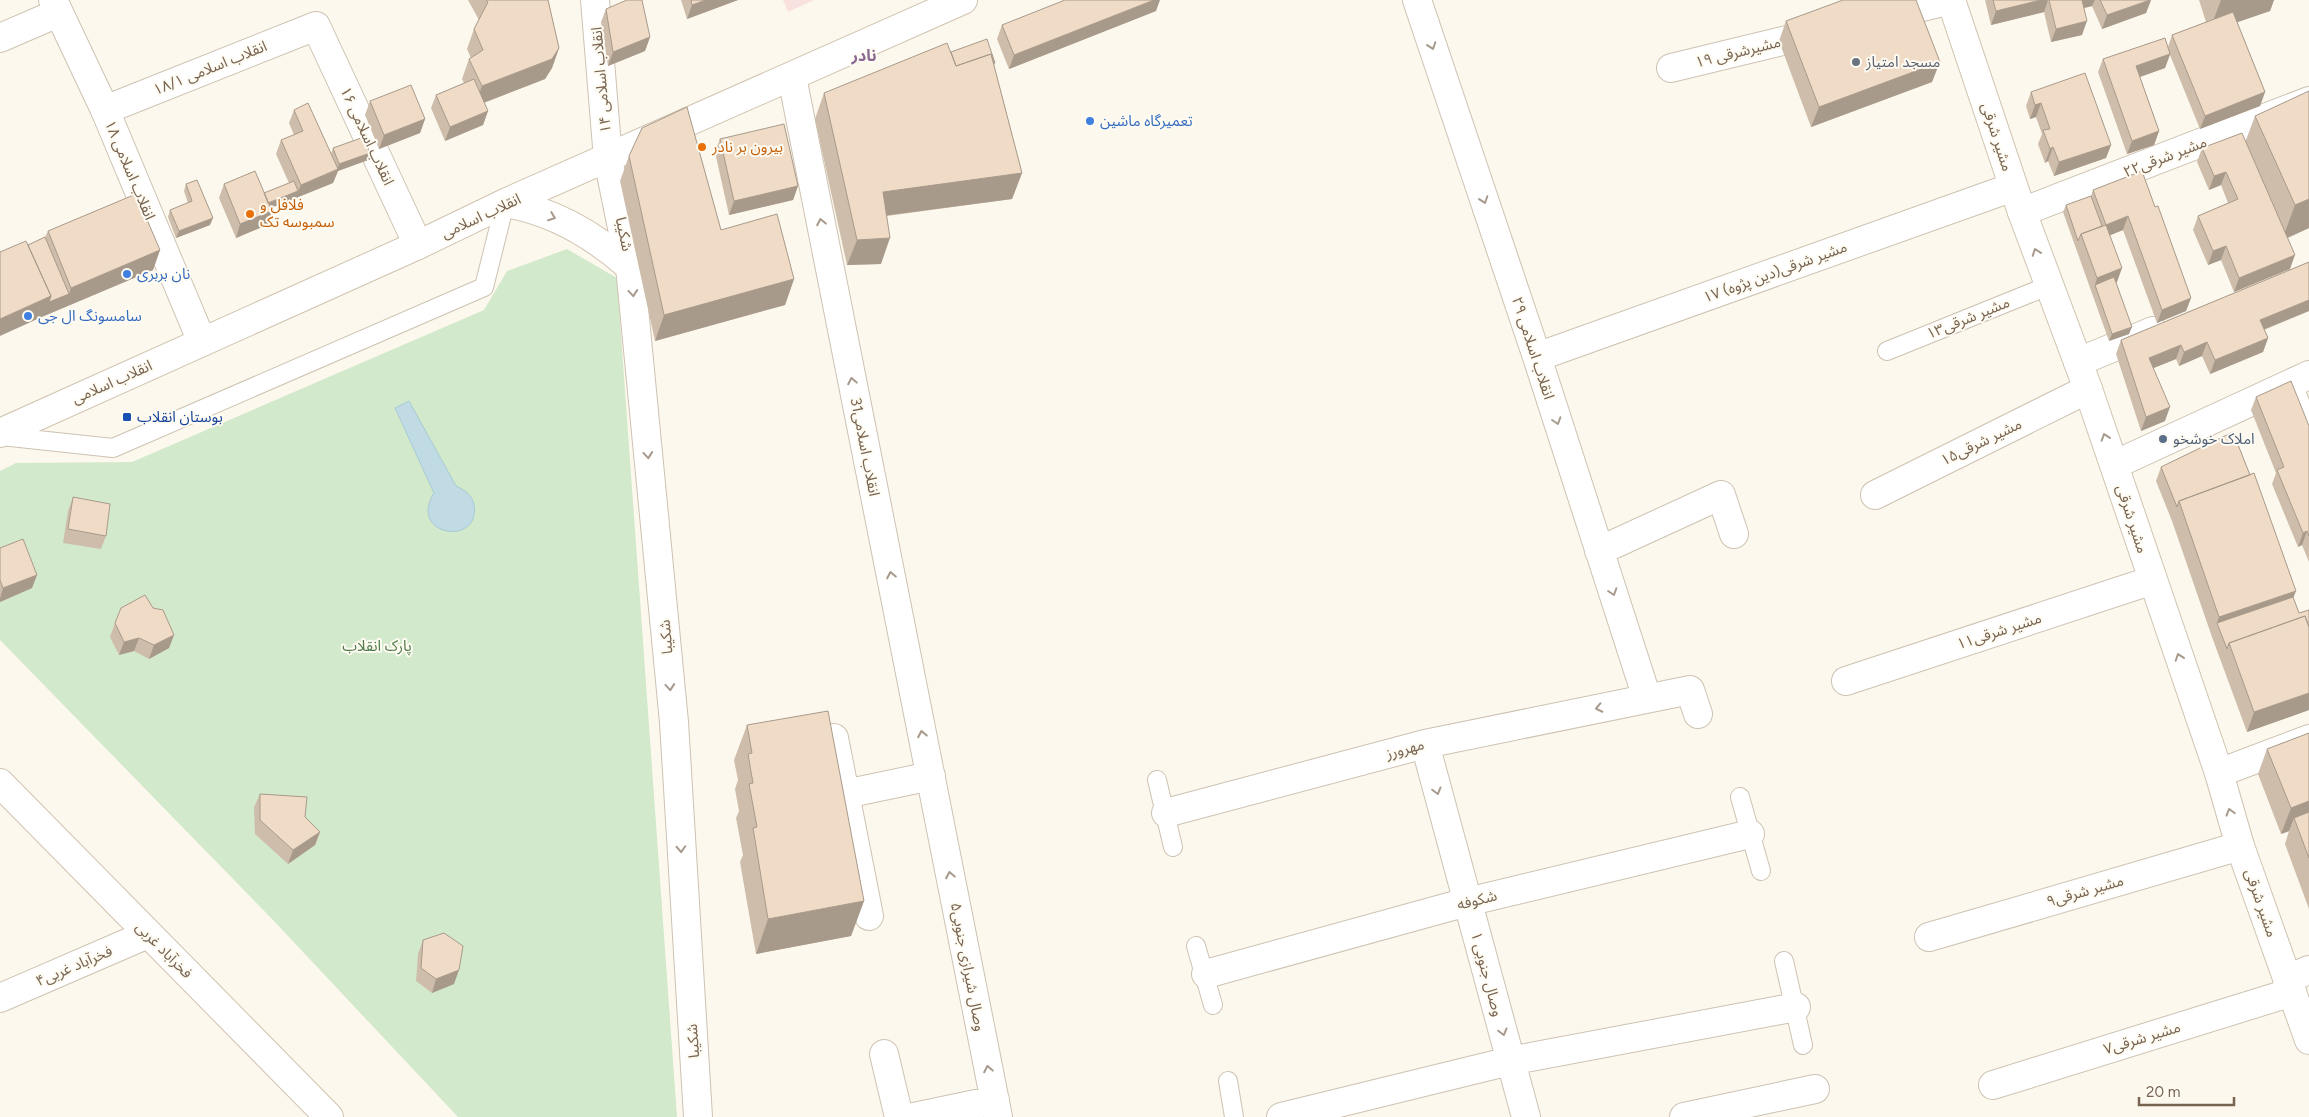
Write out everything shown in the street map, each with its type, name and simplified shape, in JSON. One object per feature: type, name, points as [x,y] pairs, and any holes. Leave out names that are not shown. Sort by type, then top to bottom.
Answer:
[{"type":"street","name":"۱۴ انقلاب اسلامی","points":[[595,0],[608,160]]},
{"type":"street","name":"انقلاب اسلامی","points":[[0,434],[418,245],[505,203],[608,160],[792,77],[934,6],[963,0]]},
{"type":"street","name":"انقلاب اسلامی ۲۹","points":[[1416,0],[1537,357],[1647,698]]},
{"type":"street","name":"مشیرشرقی ۱۹","points":[[1671,68],[1951,0]]},
{"type":"street","name":"مشیر شرقی","points":[[1951,0],[2013,187],[2048,286],[2088,389],[2114,465],[2219,773],[2240,846],[2296,980],[2309,1040]]},
{"type":"street","points":[[0,38],[55,6]]},
{"type":"street","name":"۱۸ انقلاب اسلامی","points":[[55,6],[105,110],[202,342]]},
{"type":"street","name":"۱۸/۱ انقلاب اسلامی","points":[[105,110],[316,26]]},
{"type":"street","name":"۱۶ انقلاب اسلامی","points":[[316,26],[418,245]]},
{"type":"street","name":"31انقلاب اسلامی","points":[[792,77],[938,816]]},
{"type":"street","name":"مشیر شرقی۲۲","points":[[2022,212],[2309,101]]},
{"type":"street","name":"شکیبا","points":[[608,160],[630,267],[674,722],[698,1117]]},
{"type":"street","name":"۱۷ مشیر شرقی(دین پژوه)","points":[[1537,357],[2013,187]]},
{"type":"street","points":[[505,203],[524,206],[580,230],[605,245],[630,267]]},
{"type":"street","points":[[2078,362],[2175,322]]},
{"type":"street","points":[[2114,465],[2300,378]]},
{"type":"street","name":"مشیر شرقی۱۵","points":[[1875,495],[2088,389]]},
{"type":"street","points":[[1599,551],[1721,495],[1734,534]]},
{"type":"street","name":"مشیر شرقی۱۱","points":[[1846,681],[2153,580]]},
{"type":"street","name":"مهرورز","points":[[1166,813],[1425,744],[1647,698],[1690,690],[1698,714]]},
{"type":"street","points":[[834,738],[869,916]]},
{"type":"street","points":[[2219,773],[2309,739]]},
{"type":"street","name":"وصال جنوبی ۱","points":[[1425,744],[1526,1117]]},
{"type":"street","points":[[845,794],[931,776]]},
{"type":"street","name":"فخرآباد غربی","points":[[5,795],[148,934],[329,1117]]},
{"type":"street","name":"۵وصال شیرازی جنوبی","points":[[938,816],[996,1108]]},
{"type":"street","name":"شکوفه","points":[[1206,974],[1468,902],[1750,834]]},
{"type":"street","name":"مشیر شرقی۹","points":[[1929,937],[2240,846]]},
{"type":"street","name":"۴فخرآباد غربی","points":[[0,998],[148,934]]},
{"type":"street","name":"مشیر شرقی۷","points":[[1993,1085],[2296,980]]},
{"type":"street","points":[[1281,1117],[1510,1061],[1796,1007]]},
{"type":"street","points":[[884,1054],[899,1117]]},
{"type":"street","points":[[1684,1117],[1815,1089]]},
{"type":"street","points":[[914,1117],[996,1108]]},
{"type":"lane","points":[[0,434],[112,448],[484,287],[505,203]]},
{"type":"lane","name":"۱۳مشیر شرقی","points":[[1887,351],[2048,286]]},
{"type":"lane","points":[[2300,378],[2309,424]]},
{"type":"lane","points":[[1157,780],[1166,813],[1172,847]]},
{"type":"lane","points":[[1740,797],[1760,871]]},
{"type":"lane","points":[[1196,946],[1206,974],[1213,1005]]},
{"type":"lane","points":[[1784,961],[1796,1007],[1803,1045]]},
{"type":"lane","points":[[1228,1081],[1234,1117]]},
{"type":"shaded area","points":[[783,0],[814,0],[788,12]]},
{"type":"green space","name":"پارک انقلاب","points":[[567,249],[617,278],[677,1117],[458,1117],[273,920],[0,640],[0,471],[16,463],[132,462],[484,310],[507,271]]},
{"type":"water","points":[[409,401],[456,486],[468,493],[472,498],[474,505],[473,518],[467,527],[457,531],[446,531],[437,527],[430,519],[428,508],[434,493],[395,408]]},
{"type":"building","points":[[486,0],[548,0],[559,48],[552,59],[482,86],[469,59],[483,50],[474,29],[488,2]]},
{"type":"building","points":[[627,0],[642,0],[650,37],[613,52],[606,9]]},
{"type":"building","points":[[691,0],[706,0],[692,5]]},
{"type":"building","points":[[1065,0],[1154,0],[1014,55],[1002,25]]},
{"type":"building","name":"مسجد امتیاز","points":[[1843,0],[1916,0],[1940,62],[1819,107],[1786,21]]},
{"type":"building","points":[[1993,0],[2041,0],[1996,11]]},
{"type":"building","points":[[2049,0],[2082,0],[2087,21],[2056,29]]},
{"type":"building","points":[[2100,0],[2150,0],[2107,15]]},
{"type":"building","points":[[2233,12],[2265,92],[2205,116],[2172,35]]},
{"type":"building","points":[[2165,38],[2170,54],[2136,66],[2159,131],[2132,141],[2103,59]]},
{"type":"building","points":[[987,39],[995,63],[991,54],[956,66],[951,52]]},
{"type":"building","points":[[947,43],[956,66],[991,54],[1022,173],[883,192],[890,238],[857,240],[824,93]]},
{"type":"building","points":[[2085,73],[2111,145],[2059,162],[2053,147],[2050,149],[2043,130],[2050,129],[2041,103],[2035,105],[2031,92]]},
{"type":"building","points":[[474,79],[488,111],[450,127],[436,95]]},
{"type":"building","points":[[411,85],[425,119],[384,135],[370,101]]},
{"type":"building","points":[[2309,91],[2309,199],[2295,205],[2255,116]]},
{"type":"building","points":[[308,103],[338,169],[301,185],[281,140],[303,131],[294,110]]},
{"type":"building","points":[[687,107],[721,230],[777,214],[794,279],[664,315],[629,156],[642,128]]},
{"type":"building","points":[[784,124],[798,186],[734,201],[720,139]]},
{"type":"building","points":[[2242,133],[2295,255],[2239,278],[2226,246],[2213,251],[2198,216],[2238,199],[2226,172],[2214,176],[2202,148]]},
{"type":"building","points":[[364,137],[370,153],[339,164],[333,148]]},
{"type":"building","points":[[255,171],[272,211],[240,224],[224,184]]},
{"type":"building","points":[[2142,171],[2155,207],[2158,206],[2191,298],[2162,310],[2128,216],[2106,225],[2093,190]]},
{"type":"building","points":[[197,180],[213,218],[179,231],[170,210],[192,201],[186,184]]},
{"type":"building","points":[[294,181],[298,191],[268,203],[264,193]]},
{"type":"building","points":[[136,194],[160,250],[71,288],[48,231]]},
{"type":"building","points":[[2091,196],[2102,226],[2081,234],[2078,241],[2066,205]]},
{"type":"building","points":[[2106,225],[2122,268],[2097,278],[2081,234]]},
{"type":"building","points":[[45,237],[69,294],[49,302],[51,296],[28,245]]},
{"type":"building","points":[[26,241],[51,296],[0,319],[0,252]]},
{"type":"building","points":[[2309,262],[2309,300],[2260,320],[2268,338],[2215,360],[2207,342],[2184,352],[2181,345],[2149,358],[2170,407],[2146,417],[2121,340]]},
{"type":"building","points":[[2114,277],[2132,327],[2112,334],[2095,285]]},
{"type":"building","points":[[2291,381],[2309,426],[2309,536],[2307,531],[2303,533],[2277,470],[2284,467],[2256,397]]},
{"type":"building","points":[[2233,432],[2250,475],[2179,501],[2177,507],[2161,467]]},
{"type":"building","points":[[2254,473],[2296,591],[2219,617],[2179,501]]},
{"type":"building","points":[[73,497],[110,504],[106,536],[68,529]]},
{"type":"building","points":[[23,539],[37,575],[3,588],[0,580],[0,548]]},
{"type":"building","points":[[145,595],[153,608],[163,610],[174,635],[154,645],[139,638],[124,642],[115,623],[121,608]]},
{"type":"building","points":[[2293,597],[2299,613],[2309,610],[2309,627],[2305,616],[2229,643],[2227,649],[2217,623]]},
{"type":"building","points":[[2305,616],[2309,627],[2309,693],[2254,712],[2229,643]]},
{"type":"building","points":[[828,711],[864,901],[768,919],[753,828],[757,827],[749,784],[753,783],[748,754],[752,753],[747,725]]},
{"type":"building","points":[[2309,733],[2309,801],[2291,808],[2267,749]]},
{"type":"building","points":[[260,794],[307,797],[305,817],[320,832],[293,850],[260,820]]},
{"type":"building","points":[[2309,812],[2309,858],[2294,818]]},
{"type":"building","points":[[444,933],[463,946],[459,970],[436,979],[421,968],[423,940]]},
{"type":"place","name":"مسجد امتیاز","points":[[1856,62]]},
{"type":"place","name":"تعمیرگاه ماشین","points":[[1090,121]]},
{"type":"place","name":"بیرون بر نادر","points":[[702,147]]},
{"type":"place","name":"فلافل و سمبوسه تک","points":[[250,214]]},
{"type":"place","name":"نان بربری","points":[[127,274]]},
{"type":"place","name":"سامسونگ ال جی","points":[[28,316]]},
{"type":"place","name":"بوستان انقلاب","points":[[127,417]]},
{"type":"place","name":"املاک خوشخو‌","points":[[2163,439]]},
{"type":"district","name":"نادر","points":[[864,55]]}]
